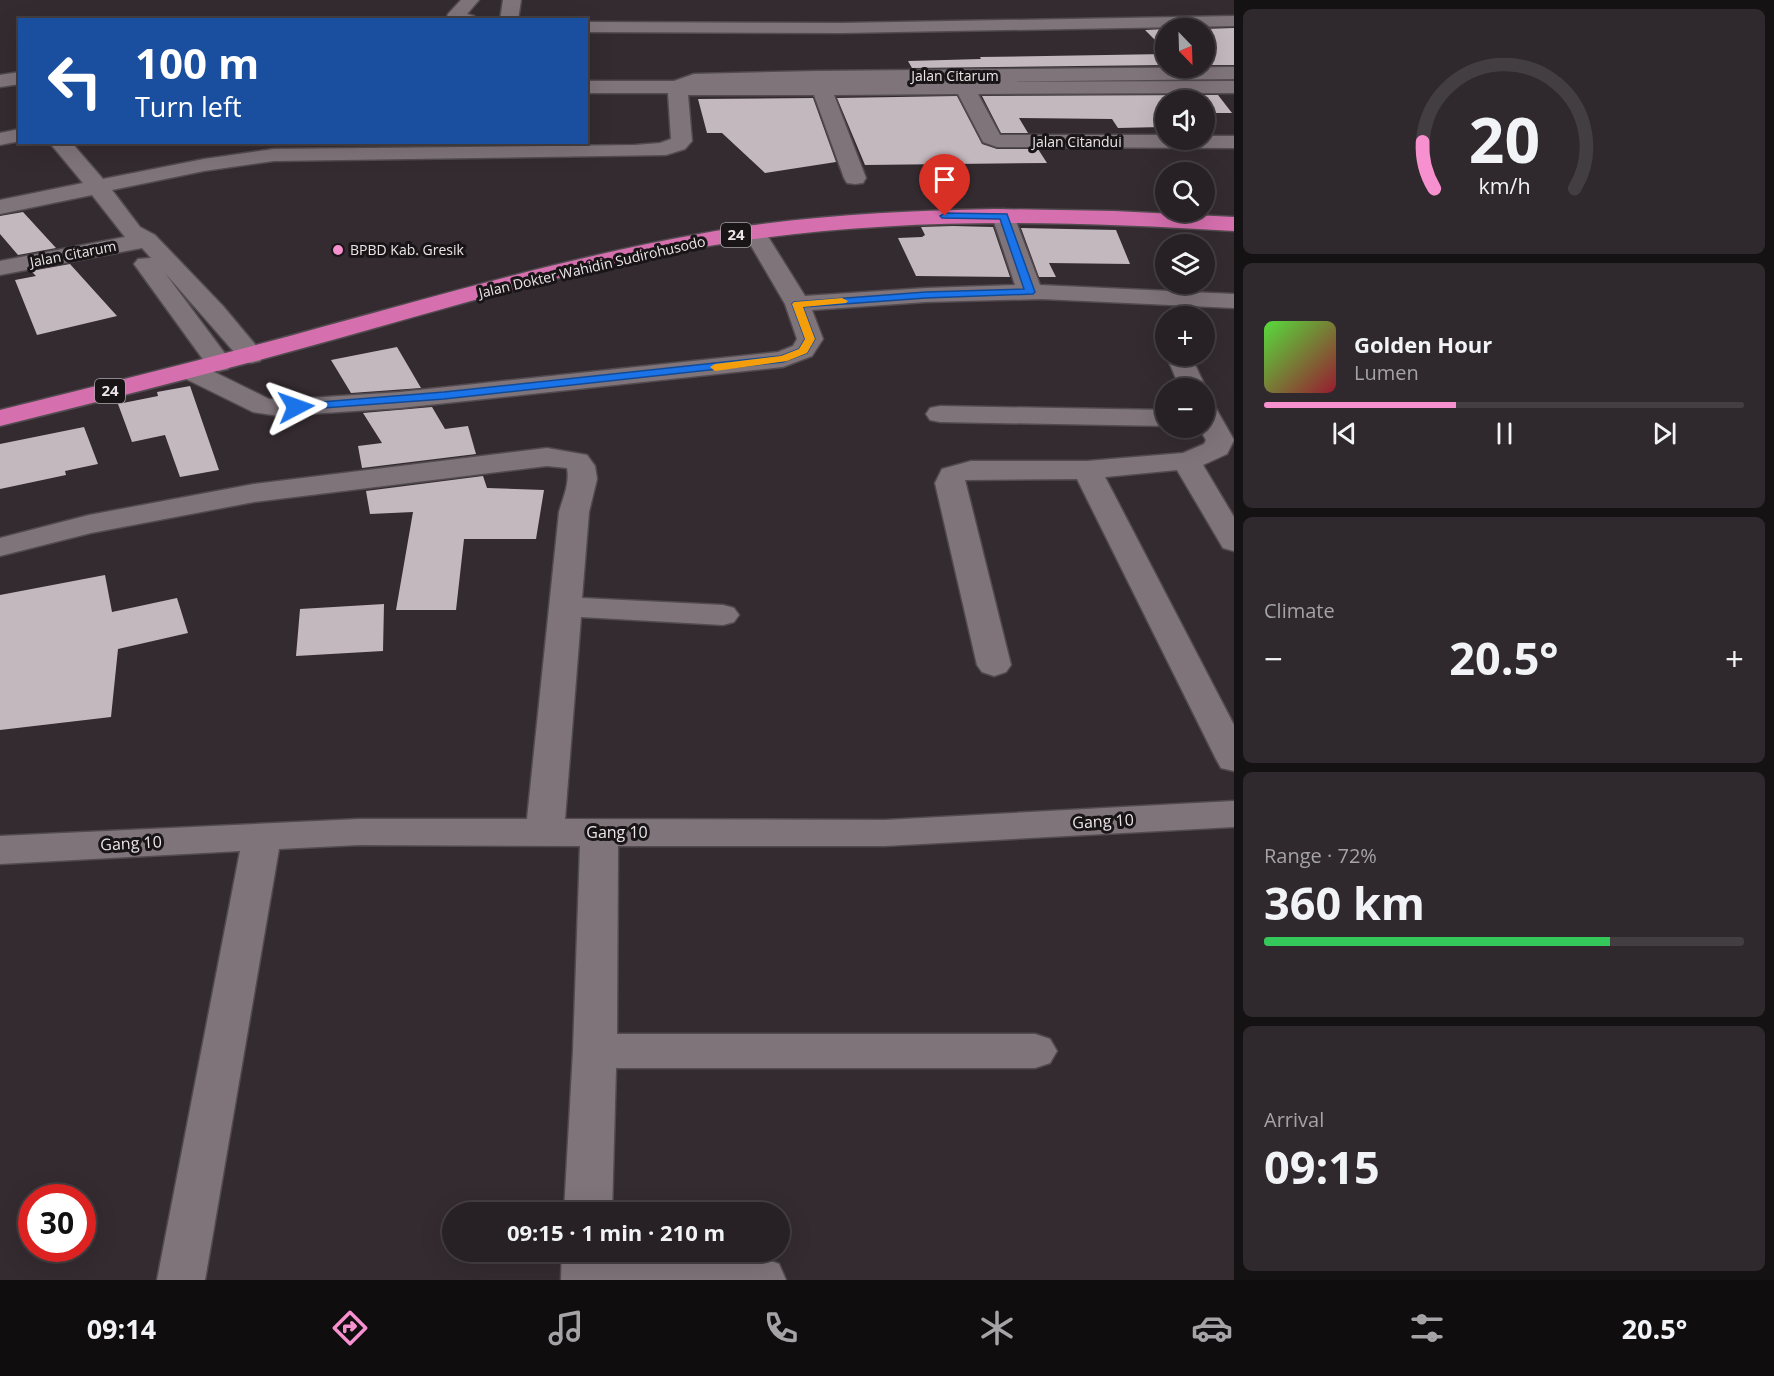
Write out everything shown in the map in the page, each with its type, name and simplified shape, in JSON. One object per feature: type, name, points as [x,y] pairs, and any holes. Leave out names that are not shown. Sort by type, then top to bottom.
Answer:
[{"type":"highway","name":"Jalan Dokter Wahidin Sudirohusodo","points":[[0,399],[212,355],[554,258],[672,231],[774,216],[869,207],[978,203],[1155,207]]},
{"type":"highway","points":[[1215,210],[1234,211]]},
{"type":"highway","name":"Jalan Dokter Wahidin Sudirohusodo","points":[[243,346],[413,310],[575,268],[672,246],[754,232],[875,220],[945,216],[1234,224]]},
{"type":"highway","name":"Jalan Dokter Wahidin Sudirohusodo","points":[[0,418],[192,371],[212,355]]},
{"type":"street","points":[[459,18],[470,0]]},
{"type":"street","points":[[509,18],[512,0]]},
{"type":"street","points":[[1155,7],[1165,18]]},
{"type":"street","points":[[1041,8],[1053,24]]},
{"type":"street","points":[[724,9],[730,28]]},
{"type":"street","points":[[836,9],[842,28]]},
{"type":"street","points":[[941,9],[951,26]]},
{"type":"street","points":[[1215,21],[1234,21]]},
{"type":"street","points":[[588,27],[842,28],[1155,22]]},
{"type":"street","name":"Jalan Citarum","points":[[962,82],[1234,73]]},
{"type":"street","points":[[0,81],[18,78]]},
{"type":"street","name":"Jalan Citarum","points":[[588,87],[678,87],[695,90],[819,83],[962,82],[1234,87]]},
{"type":"street","name":"Jalan Citandui","points":[[962,82],[990,138],[998,141],[1234,142]]},
{"type":"street","points":[[819,83],[855,178]]},
{"type":"street","points":[[0,207],[204,165],[274,155],[660,150],[677,146],[683,139],[678,87]]},
{"type":"street","points":[[0,139],[18,135]]},
{"type":"street","points":[[61,144],[98,187],[136,238],[212,355]]},
{"type":"street","points":[[1003,216],[1030,292]]},
{"type":"street","points":[[192,371],[263,406],[279,408],[400,400],[783,359],[803,351],[810,339],[797,304],[754,232]]},
{"type":"street","points":[[136,238],[214,311],[243,346]]},
{"type":"street","name":"Jalan Citarum","points":[[0,268],[136,238]]},
{"type":"street","points":[[797,304],[926,295],[1030,292],[1158,307],[1234,301]]},
{"type":"street","points":[[940,414],[1155,418]]},
{"type":"street","points":[[994,665],[950,483],[952,475],[971,470],[1087,470],[1186,461],[1217,448],[1220,440],[1215,431]]},
{"type":"street","points":[[0,547],[134,514],[254,493],[547,457],[577,461],[581,466],[583,480],[574,512],[546,832]]},
{"type":"street","points":[[1186,461],[1234,542]]},
{"type":"street","points":[[1087,470],[1234,759]]},
{"type":"street","points":[[566,607],[723,615]]},
{"type":"street","name":"Gang 10","points":[[0,850],[359,832],[885,833],[1234,814]]},
{"type":"street","points":[[588,1202],[595,1051],[599,832]]},
{"type":"street","points":[[181,1280],[262,837]]},
{"type":"street","points":[[595,1051],[1035,1051]]},
{"type":"street","points":[[585,1280],[586,1262]]},
{"type":"street","points":[[598,1280],[740,1272],[762,1280]]},
{"type":"building","points":[[1234,28],[1234,65],[1215,65],[1215,29]]},
{"type":"building","points":[[1145,30],[1155,30],[1155,40]]},
{"type":"building","points":[[1155,54],[1155,65],[912,68],[908,61],[981,59],[980,57]]},
{"type":"building","points":[[1155,95],[1155,127],[1118,128],[1112,119],[1019,118],[1028,133],[1001,133],[982,96]]},
{"type":"building","points":[[1215,95],[1218,95],[1232,113],[1215,113]]},
{"type":"building","points":[[957,96],[982,144],[997,149],[1038,149],[1047,163],[865,165],[837,98]]},
{"type":"building","points":[[813,98],[836,162],[765,173],[722,133],[707,133],[698,99]]},
{"type":"building","points":[[23,212],[56,248],[18,255],[0,234],[0,216]]},
{"type":"building","points":[[921,227],[993,227],[1010,277],[916,276],[898,238],[922,237],[925,235]]},
{"type":"building","points":[[1021,228],[1116,230],[1130,264],[1049,263],[1056,277],[1039,277]]},
{"type":"building","points":[[70,264],[117,316],[37,335],[15,280],[36,276],[31,271]]},
{"type":"building","points":[[397,347],[421,388],[351,393],[331,360]]},
{"type":"building","points":[[190,386],[219,470],[180,477],[165,435],[132,442],[118,404],[158,396],[157,392]]},
{"type":"building","points":[[432,407],[445,429],[468,426],[476,454],[362,468],[358,446],[382,443],[363,413]]},
{"type":"building","points":[[84,427],[98,464],[65,471],[66,475],[0,489],[0,444]]},
{"type":"building","points":[[483,476],[487,488],[544,490],[536,539],[464,539],[456,610],[396,610],[413,512],[370,514],[366,491]]},
{"type":"building","points":[[105,575],[112,612],[177,598],[188,633],[118,649],[111,717],[0,730],[0,595]]},
{"type":"building","points":[[384,604],[383,651],[296,656],[300,609]]},
{"type":"slow traffic","points":[[715,367],[783,359],[803,351],[810,339],[797,304],[842,301]]},
{"type":"place","name":"BPBD Kab. Gresik","points":[[338,250]]},
{"type":"route","points":[[296,407],[400,400],[783,359],[803,351],[810,339],[797,304],[926,295],[1030,292],[1003,216],[945,216]]}]
